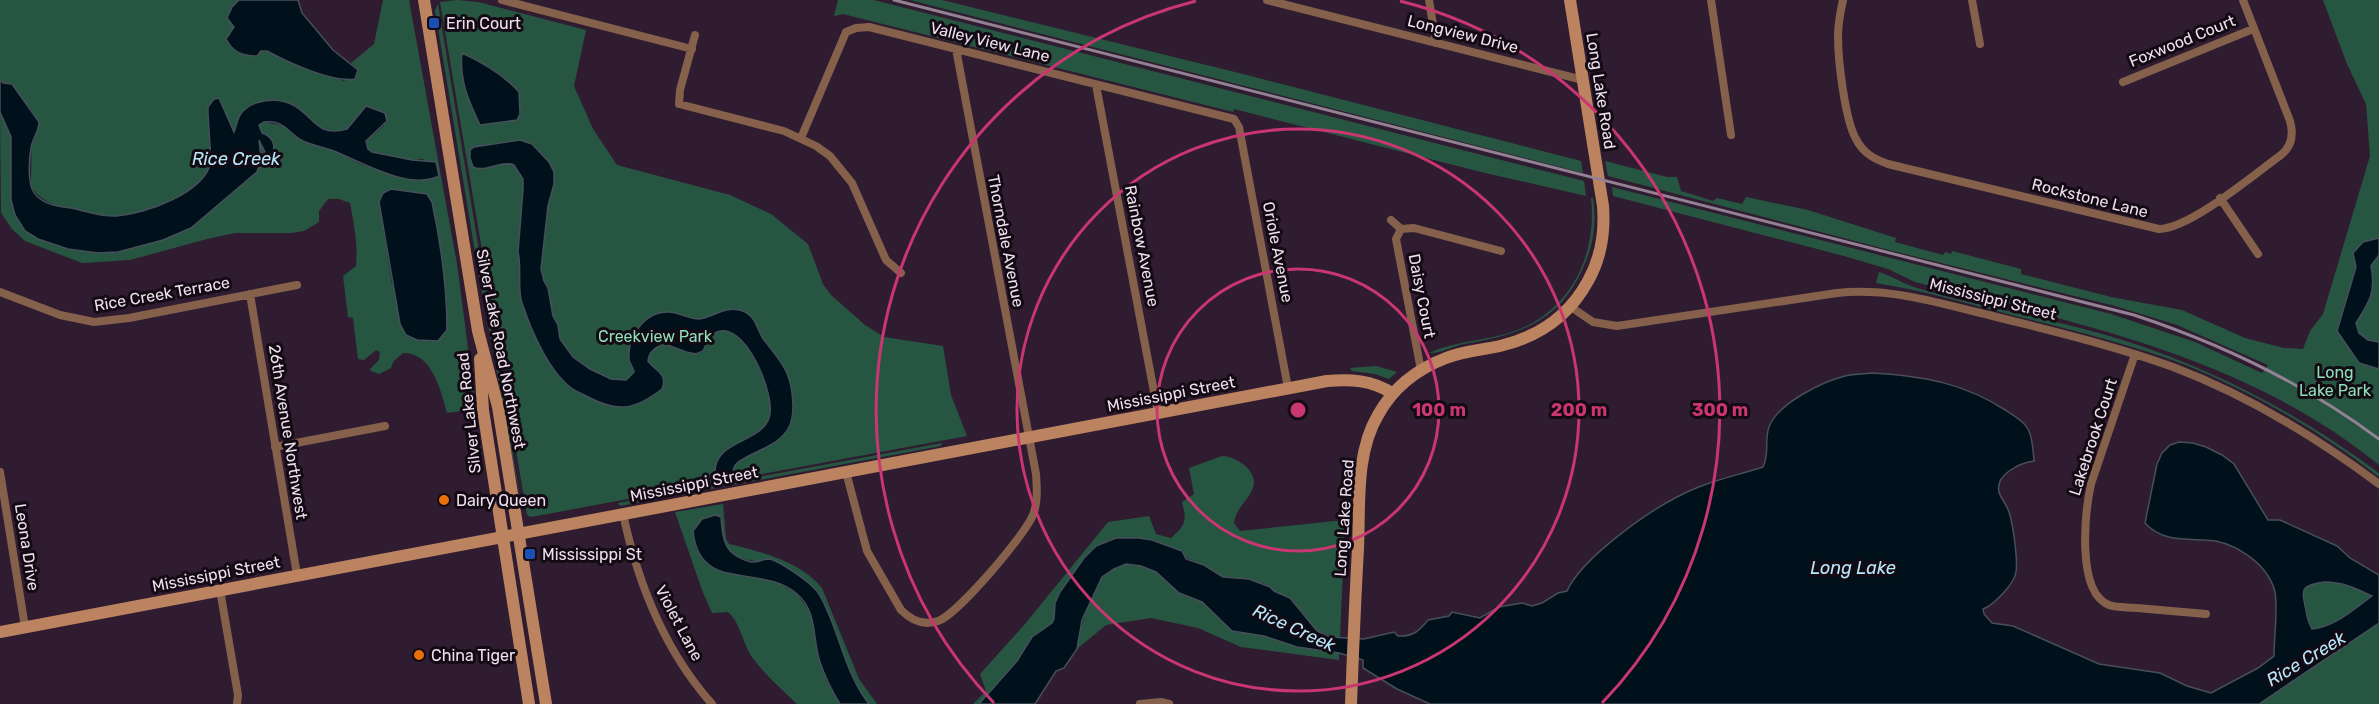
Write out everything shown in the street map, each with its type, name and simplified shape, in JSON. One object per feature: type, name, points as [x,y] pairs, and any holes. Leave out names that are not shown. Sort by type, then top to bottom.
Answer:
[{"type":"street","name":"Silver Lake Road Northwest","points":[[424,0],[478,331],[498,407],[546,704]]},
{"type":"street","points":[[502,0],[692,49]]},
{"type":"street","name":"Longview Drive","points":[[1267,0],[1291,3],[1583,81]]},
{"type":"street","points":[[1430,0],[1436,43]]},
{"type":"street","name":"Long Lake Road","points":[[1351,704],[1363,459],[1368,437],[1376,418],[1392,393],[1421,370],[1455,355],[1507,345],[1529,337],[1559,318],[1571,307],[1583,290],[1597,262],[1604,218],[1570,0]]},
{"type":"street","points":[[1711,0],[1731,135]]},
{"type":"street","name":"Rockstone Lane","points":[[1843,0],[1838,20],[1838,39],[1850,123],[1856,141],[1870,156],[1888,164],[2159,229],[2178,225],[2285,153],[2293,135],[2290,121],[2243,0]]},
{"type":"street","points":[[1972,0],[1980,44]]},
{"type":"street","name":"Valley View Lane","points":[[801,138],[846,32],[869,27],[1231,118],[1237,122]]},
{"type":"street","name":"Foxwood Court","points":[[2123,82],[2253,29]]},
{"type":"street","points":[[695,35],[680,90],[679,104],[801,138],[830,156],[842,169],[859,196],[886,260],[901,273]]},
{"type":"street","name":"Thorndale Avenue","points":[[846,472],[862,538],[897,605],[908,617],[918,621],[931,623],[947,617],[955,610],[1027,527],[1035,508],[1037,488],[956,49]]},
{"type":"street","name":"Rainbow Avenue","points":[[1096,85],[1158,413]]},
{"type":"street","name":"Oriole Avenue","points":[[1237,122],[1288,388]]},
{"type":"street","points":[[2220,198],[2258,254]]},
{"type":"street","points":[[1391,220],[1401,230]]},
{"type":"street","name":"Daisy Court","points":[[1421,370],[1396,239],[1401,230],[1414,228],[1501,251]]},
{"type":"street","name":"Rice Creek Terrace","points":[[0,292],[60,315],[94,322],[129,318],[297,285]]},
{"type":"street","name":"Mississippi Street","points":[[1571,307],[1593,322],[1617,326],[1862,290],[1908,295],[2079,338],[2174,368],[2246,400],[2308,435],[2379,484]]},
{"type":"street","name":"26th Avenue Northwest","points":[[250,294],[297,575]]},
{"type":"street","name":"Silver Lake Road","points":[[478,331],[483,410],[529,704]]},
{"type":"street","name":"Lakebrook Court","points":[[2135,354],[2086,504],[2085,549],[2091,585],[2098,597],[2113,606],[2206,614]]},
{"type":"street","name":"Mississippi Street","points":[[0,632],[519,532],[1327,381],[1352,379],[1372,383],[1392,393]]},
{"type":"street","points":[[275,447],[385,426]]},
{"type":"street","name":"Leona Drive","points":[[0,472],[24,627]]},
{"type":"street","name":"Violet Lane","points":[[623,514],[637,573],[650,607],[672,647],[712,704]]},
{"type":"street","points":[[220,590],[238,695],[237,704]]},
{"type":"street","points":[[1140,704],[1161,702],[1169,704]]},
{"type":"green space","points":[[0,0],[239,0],[232,7],[261,51],[344,81],[358,70],[351,63],[374,44],[383,0],[409,0],[457,264],[476,409],[447,413],[434,374],[421,359],[413,354],[403,353],[393,362],[391,368],[379,374],[370,369],[379,360],[380,352],[376,350],[364,360],[358,359],[353,318],[348,317],[343,276],[356,266],[356,242],[350,203],[339,199],[328,199],[319,211],[319,222],[304,231],[235,233],[130,260],[82,263],[25,241],[12,229],[1,213],[0,112],[11,137],[11,154],[25,231],[57,246],[98,253],[191,228],[257,172],[261,158],[258,141],[266,135],[262,133],[259,125],[263,122],[285,126],[302,140],[333,150],[362,165],[419,179],[438,177],[423,159],[412,160],[372,152],[368,149],[366,141],[384,126],[385,113],[366,106],[347,129],[335,131],[316,125],[284,102],[273,100],[234,132],[208,114],[211,157],[209,169],[204,178],[182,195],[168,202],[138,212],[114,216],[68,209],[45,200],[37,194],[31,186],[32,110],[12,84],[3,83],[0,79]],"holes":[[[430,197],[437,225],[392,285],[379,202]]]},
{"type":"green space","name":"Creekview Park","points":[[457,0],[478,2],[586,30],[574,86],[593,129],[617,165],[730,195],[771,214],[808,244],[823,284],[831,295],[865,325],[884,337],[943,346],[951,395],[967,436],[531,517],[527,515],[440,2]]},
{"type":"green space","points":[[838,0],[874,0],[1584,181],[1586,196],[1481,172],[1234,109],[1233,112],[843,14],[834,16]]},
{"type":"green space","points":[[910,0],[942,0],[1239,73],[1581,161],[1583,173]]},
{"type":"green space","name":"Long Lake Park","points":[[2323,0],[2379,0],[2379,465],[2328,428],[2274,397],[2217,370],[2158,348],[2098,329],[1915,282],[1888,269],[1844,256],[1613,196],[1612,187],[2111,314],[2195,342],[2262,373],[2268,365],[2177,325],[2115,306],[1885,249],[1608,176],[1605,161],[1667,177],[1677,177],[1681,191],[1713,201],[1717,198],[1742,204],[1746,197],[1808,210],[1896,238],[1895,242],[1943,255],[1945,252],[1951,254],[1952,251],[2021,269],[2021,274],[2111,297],[2182,310],[2245,338],[2284,348],[2303,349],[2310,331],[2323,314],[2370,156],[2366,104],[2347,64]]},
{"type":"green space","points":[[438,4],[523,515],[477,264],[435,10]]},
{"type":"green space","points":[[1591,198],[1593,198],[1595,217],[1589,252],[1573,286],[1550,313],[1520,330],[1503,336],[1429,353],[1457,344],[1505,334],[1526,326],[1545,315],[1561,300],[1574,283],[1583,264],[1592,221]]},
{"type":"green space","points":[[1879,272],[1912,286],[1943,295],[2077,327],[2129,342],[2196,367],[2290,414],[2350,452],[2379,473],[2379,477],[2310,428],[2235,387],[2183,364],[2140,349],[2074,331],[1926,293],[1876,283]]},
{"type":"green space","points":[[1376,366],[1397,372],[1389,379],[1375,374],[1352,371],[1350,368]]},
{"type":"green space","points":[[942,443],[941,446],[620,506],[618,503]]},
{"type":"green space","points":[[1222,456],[1234,459],[1246,466],[1253,477],[1252,490],[1235,518],[1234,523],[1240,531],[1345,520],[1340,639],[1317,631],[1290,598],[1263,583],[1223,577],[1204,565],[1139,538],[1108,540],[1055,603],[1052,623],[1032,637],[1017,661],[979,704],[973,704],[986,691],[980,674],[1025,624],[1108,522],[1149,516],[1156,534],[1171,538],[1180,530],[1184,522],[1182,502],[1194,494],[1189,468]]},
{"type":"green space","points":[[723,504],[726,539],[729,544],[767,554],[792,564],[822,588],[859,679],[877,704],[869,704],[856,682],[816,590],[783,566],[743,559],[730,552],[723,539],[721,517],[693,531],[696,549],[778,583],[797,594],[813,617],[819,661],[827,682],[840,704],[797,704],[752,657],[736,622],[728,612],[712,613],[675,512]]},
{"type":"green space","points":[[1126,564],[1141,566],[1156,572],[1179,593],[1202,602],[1232,631],[1264,636],[1297,647],[1339,653],[1339,660],[1241,647],[1198,628],[1151,618],[1106,625],[1077,649],[1086,612],[1098,584],[1110,571]]},
{"type":"green space","points":[[2324,582],[2349,586],[2372,596],[2329,625],[2312,629],[2307,618],[2303,597],[2304,589]]},
{"type":"green space","points":[[2379,623],[2379,704],[2259,704]]},
{"type":"water","points":[[239,0],[298,0],[302,13],[333,50],[358,70],[355,79],[323,75],[267,51],[261,51],[257,56],[242,54],[235,50],[226,39],[234,27],[227,18],[232,7]]},
{"type":"water","points":[[462,53],[493,70],[519,92],[520,114],[517,120],[480,125],[463,82]]},
{"type":"water","name":"Rice Creek","points":[[0,80],[3,83],[12,84],[39,122],[30,158],[29,174],[32,189],[39,198],[60,207],[116,216],[143,211],[186,192],[206,173],[211,162],[208,107],[214,99],[219,98],[234,132],[239,117],[245,109],[258,102],[274,100],[289,103],[323,129],[329,131],[347,129],[366,106],[385,113],[387,121],[366,141],[368,149],[372,152],[412,160],[436,162],[439,176],[427,180],[400,178],[303,141],[282,125],[264,122],[259,125],[262,133],[272,141],[274,147],[272,154],[266,154],[259,140],[261,158],[257,172],[191,228],[163,240],[118,252],[98,253],[68,249],[38,239],[25,231],[15,215],[11,200],[11,137],[0,112]]},
{"type":"water","points":[[520,140],[532,144],[549,162],[554,172],[541,269],[560,339],[573,357],[590,369],[611,379],[626,380],[634,372],[629,360],[629,351],[634,335],[639,327],[652,316],[668,312],[699,319],[731,309],[743,311],[751,316],[764,340],[781,363],[791,385],[793,413],[790,424],[785,434],[773,444],[737,463],[731,475],[718,476],[715,474],[716,463],[729,448],[764,426],[769,418],[770,407],[768,393],[756,361],[737,336],[726,331],[715,333],[709,338],[703,351],[696,354],[665,344],[656,348],[651,352],[648,361],[662,376],[662,389],[644,401],[628,407],[610,406],[574,390],[549,362],[530,326],[521,297],[518,252],[523,179],[514,165],[504,164],[483,169],[473,167],[470,158],[470,150],[474,147]]},
{"type":"water","points":[[391,189],[427,194],[432,202],[443,266],[447,314],[447,330],[438,341],[417,340],[406,335],[400,324],[379,202],[383,193]]},
{"type":"water","points":[[2379,238],[2379,255],[2371,266],[2373,283],[2371,296],[2356,323],[2359,333],[2368,340],[2379,342],[2379,369],[2359,363],[2337,331],[2356,267],[2353,253],[2363,242]]},
{"type":"water","name":"Long Lake","points":[[1873,373],[1926,379],[1959,387],[1991,401],[2021,421],[2028,429],[2032,440],[2034,461],[2010,470],[1999,486],[2000,495],[2011,518],[2016,572],[2003,594],[1983,609],[1984,614],[1992,623],[2013,626],[2099,664],[2160,673],[2187,686],[2211,693],[2258,668],[2274,656],[2275,592],[2271,581],[2257,563],[2248,555],[2226,544],[2165,536],[2145,523],[2157,464],[2162,453],[2170,445],[2179,442],[2206,447],[2234,464],[2268,520],[2280,520],[2337,546],[2350,558],[2379,575],[2379,623],[2259,704],[1430,704],[1397,689],[1363,668],[1363,660],[1339,653],[1297,647],[1264,636],[1232,631],[1202,602],[1179,593],[1156,572],[1141,566],[1126,564],[1102,577],[1082,620],[1077,649],[1064,668],[1056,671],[1035,704],[979,704],[1017,661],[1032,637],[1052,623],[1055,603],[1060,592],[1084,558],[1096,546],[1116,538],[1152,540],[1182,551],[1186,559],[1204,565],[1223,577],[1249,579],[1270,587],[1290,598],[1317,631],[1330,637],[1364,639],[1394,632],[1398,636],[1408,635],[1419,630],[1428,620],[1449,616],[1452,612],[1480,618],[1499,607],[1522,603],[1532,606],[1567,591],[1586,564],[1633,524],[1650,513],[1699,487],[1763,467],[1769,427],[1781,410],[1791,402],[1813,388],[1836,379],[1848,375]],"holes":[[[2324,582],[2349,586],[2372,596],[2329,625],[2312,629],[2304,603],[2304,589]]]},
{"type":"water","points":[[715,515],[721,517],[724,540],[735,555],[751,562],[773,560],[800,576],[817,592],[824,602],[856,684],[869,704],[840,704],[820,662],[808,609],[797,594],[783,585],[719,570],[707,563],[698,551],[693,531],[702,519]]},
{"type":"railway","points":[[894,0],[2134,315],[2167,326],[2262,367],[2322,400],[2379,439]]},
{"type":"place","name":"Erin Court","points":[[434,23]]},
{"type":"place","name":"Dairy Queen","points":[[444,500]]},
{"type":"place","name":"Mississippi St","points":[[530,554]]},
{"type":"place","name":"China Tiger","points":[[419,655]]}]
